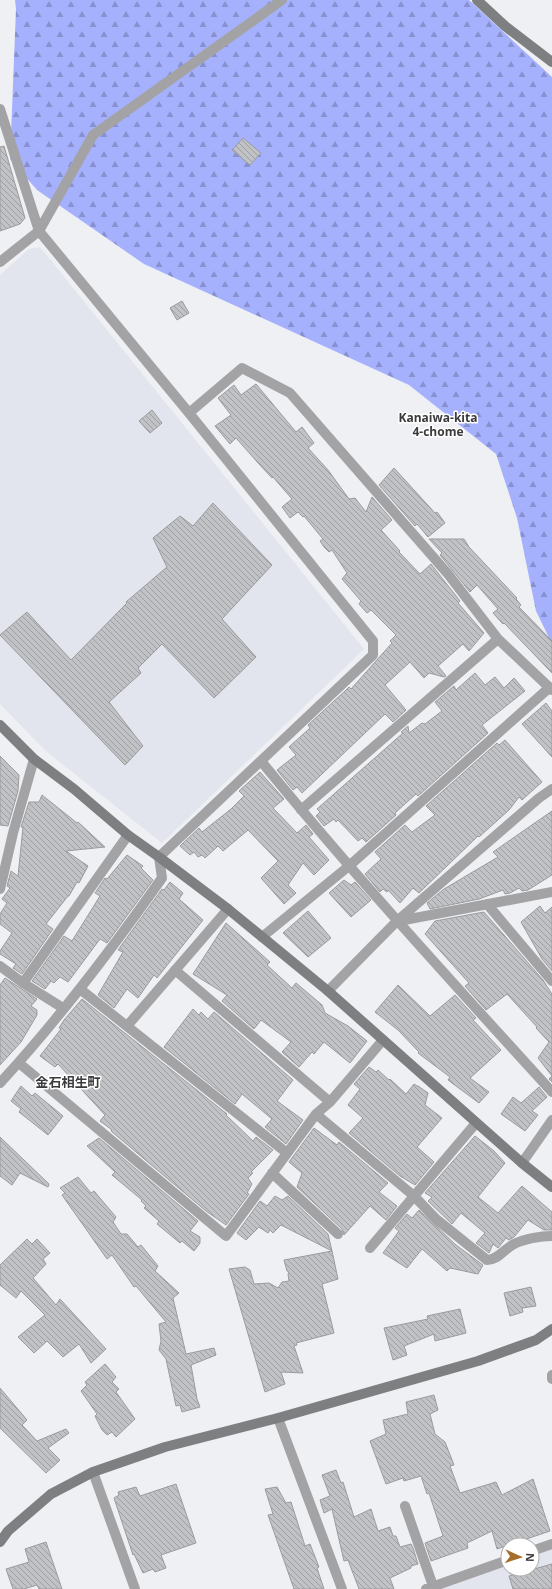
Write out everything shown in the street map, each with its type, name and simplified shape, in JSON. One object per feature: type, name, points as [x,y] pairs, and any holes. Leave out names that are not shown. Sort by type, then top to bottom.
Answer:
[{"type":"street","points":[[0,262],[39,231],[93,134],[282,0]]},
{"type":"street","points":[[476,0],[505,26],[552,62]]},
{"type":"street","points":[[0,109],[39,231],[189,413],[373,642],[373,656],[159,857]]},
{"type":"street","points":[[189,413],[242,368],[290,393],[448,574],[498,639],[551,689],[349,866],[262,937]]},
{"type":"street","points":[[301,810],[498,639]]},
{"type":"street","points":[[0,725],[34,759],[74,789],[128,835],[228,909],[328,991],[522,1164],[552,1187]]},
{"type":"street","points":[[0,889],[13,833],[34,759]]},
{"type":"street","points":[[261,762],[397,921],[552,1092]]},
{"type":"street","points":[[328,991],[397,921],[538,798],[552,789]]},
{"type":"street","points":[[23,983],[128,835]]},
{"type":"street","points":[[0,1083],[19,1063],[80,989],[162,878],[159,857]]},
{"type":"street","points":[[397,921],[552,892]]},
{"type":"street","points":[[487,904],[552,980]]},
{"type":"street","points":[[127,1026],[228,909]]},
{"type":"street","points":[[0,966],[23,983],[63,1008]]},
{"type":"street","points":[[175,970],[330,1102]]},
{"type":"street","points":[[80,989],[287,1153]]},
{"type":"street","points":[[19,1063],[226,1236],[316,1114],[330,1102],[383,1040]]},
{"type":"street","points":[[316,1114],[414,1196],[436,1218],[487,1260],[493,1260],[514,1244],[552,1236]]},
{"type":"street","points":[[522,1164],[552,1120]]},
{"type":"street","points":[[370,1248],[476,1123]]},
{"type":"street","points":[[272,1173],[338,1234]]},
{"type":"street","points":[[0,1542],[8,1531],[51,1494],[93,1472],[165,1448],[278,1418],[478,1361],[536,1340],[552,1329]]},
{"type":"street","points":[[278,1418],[342,1589]]},
{"type":"street","points":[[93,1472],[135,1589]]},
{"type":"street","points":[[405,1506],[429,1588],[500,1563]]},
{"type":"street","points":[[540,1548],[552,1544]]},
{"type":"shaded area","points":[[40,247],[364,649],[162,843],[47,752],[0,704],[0,275],[29,249]]},
{"type":"shaded area","points":[[552,1549],[552,1589],[439,1589],[500,1567],[500,1577],[540,1577],[540,1553]]},
{"type":"green space","points":[[15,0],[469,0],[552,77],[552,644],[536,611],[517,518],[496,454],[409,385],[144,264],[37,190],[10,159],[16,9]]},
{"type":"building","points":[[243,138],[261,153],[250,165],[232,150]]},
{"type":"building","points":[[4,146],[25,218],[20,224],[0,231],[0,147]]},
{"type":"building","points":[[182,301],[189,313],[177,320],[170,308]]},
{"type":"building","points":[[256,384],[296,432],[302,427],[314,443],[308,448],[328,470],[349,499],[355,498],[366,512],[372,497],[392,520],[381,530],[400,551],[399,552],[420,574],[431,564],[460,601],[458,603],[484,633],[469,651],[463,644],[438,666],[446,676],[444,677],[429,673],[424,678],[410,662],[385,685],[406,710],[393,722],[385,714],[302,793],[297,787],[293,790],[277,770],[296,755],[289,747],[310,728],[308,725],[349,687],[351,689],[392,643],[390,641],[396,635],[371,610],[367,613],[359,604],[361,601],[342,579],[347,573],[332,550],[329,552],[324,547],[320,541],[323,539],[304,516],[303,517],[298,512],[290,518],[282,507],[292,499],[273,477],[272,478],[236,438],[230,444],[215,426],[231,415],[218,398],[234,385],[241,395]]},
{"type":"building","points":[[152,410],[162,423],[150,433],[139,421]]},
{"type":"building","points":[[394,468],[435,513],[437,512],[445,523],[428,537],[417,524],[415,526],[379,485]]},
{"type":"building","points":[[213,503],[272,565],[222,619],[256,657],[214,698],[162,644],[138,668],[141,673],[109,702],[143,746],[125,765],[0,635],[27,612],[71,660],[127,603],[126,602],[167,567],[153,538],[180,516],[193,526]]},
{"type":"building","points":[[429,539],[464,539],[469,547],[517,598],[516,599],[521,605],[519,607],[552,641],[552,673],[493,613],[498,609],[477,585],[470,592],[440,555],[442,553]]},
{"type":"building","points":[[475,673],[485,685],[495,677],[504,688],[514,678],[525,691],[482,725],[488,733],[418,796],[416,794],[395,813],[396,815],[366,842],[362,838],[358,841],[338,820],[336,822],[334,819],[324,826],[316,816],[320,812],[317,809],[403,733],[401,732],[408,726],[409,733],[422,723],[425,724],[442,711],[435,702],[454,686],[456,690]]},
{"type":"building","points":[[546,703],[552,711],[552,757],[522,724]]},
{"type":"building","points":[[505,740],[542,782],[522,800],[519,797],[509,810],[479,837],[478,836],[419,893],[413,888],[400,903],[388,890],[387,892],[383,889],[380,892],[365,874],[381,859],[375,852],[405,825],[412,832],[435,815],[426,806],[497,743],[499,745]]},
{"type":"building","points":[[0,756],[19,775],[18,791],[8,826],[0,825]]},
{"type":"building","points":[[260,772],[284,799],[273,808],[297,833],[306,825],[313,834],[309,837],[329,860],[314,875],[303,863],[288,885],[296,893],[284,904],[261,878],[278,861],[248,830],[223,851],[218,846],[205,858],[202,855],[198,857],[194,852],[190,855],[180,846],[199,828],[202,832],[231,809],[244,796],[239,791]]},
{"type":"building","points":[[42,795],[77,823],[78,822],[105,847],[66,851],[88,866],[79,883],[77,882],[69,896],[46,924],[53,929],[22,974],[13,968],[16,964],[0,954],[0,951],[12,933],[0,924],[0,914],[7,903],[2,899],[10,888],[7,886],[11,871],[18,876],[23,827],[21,827],[29,802],[39,802]]},
{"type":"building","points":[[552,811],[552,875],[528,890],[522,891],[519,888],[505,894],[503,890],[479,899],[430,909],[427,903],[444,889],[498,857],[493,852]]},
{"type":"building","points":[[127,855],[143,866],[141,868],[153,880],[107,943],[100,939],[68,982],[60,977],[54,983],[51,981],[45,989],[32,981],[64,936],[72,941],[100,896],[95,893],[105,878],[107,879]]},
{"type":"building","points":[[344,880],[351,885],[355,882],[371,900],[351,917],[329,893]]},
{"type":"building","points":[[170,882],[183,893],[179,899],[203,920],[157,978],[154,975],[138,998],[127,989],[114,1008],[98,995],[123,952],[118,950],[162,889],[164,890]]},
{"type":"building","points":[[540,906],[545,913],[552,907],[552,971],[542,959],[521,922]]},
{"type":"building","points":[[308,911],[331,938],[308,957],[283,933]]},
{"type":"building","points":[[484,912],[543,980],[552,994],[552,1076],[538,1058],[549,1042],[536,1028],[537,1027],[507,994],[486,1010],[465,986],[469,983],[425,934],[435,921]]},
{"type":"building","points":[[226,923],[270,962],[267,965],[292,988],[296,983],[322,1005],[325,1013],[348,1026],[367,1041],[350,1063],[324,1042],[314,1054],[312,1052],[299,1067],[282,1052],[291,1042],[261,1020],[254,1029],[222,1001],[227,995],[193,974]]},
{"type":"building","points":[[5,978],[37,999],[31,1006],[37,1010],[37,1015],[21,1042],[0,1065],[0,985]]},
{"type":"building","points":[[398,985],[430,1016],[455,995],[476,1018],[473,1020],[501,1050],[470,1078],[489,1092],[479,1103],[448,1080],[450,1077],[418,1053],[419,1052],[398,1030],[375,1012]]},
{"type":"building","points":[[82,999],[227,1114],[226,1115],[253,1141],[256,1137],[273,1150],[251,1172],[253,1173],[248,1178],[252,1184],[247,1193],[249,1194],[226,1225],[206,1211],[111,1131],[112,1130],[100,1121],[105,1115],[58,1064],[55,1067],[40,1056],[61,1029],[59,1028],[64,1020]]},
{"type":"building","points":[[193,1009],[199,1015],[201,1012],[208,1019],[214,1012],[293,1080],[277,1101],[303,1120],[286,1144],[265,1127],[272,1119],[242,1094],[235,1104],[164,1047]]},
{"type":"building","points":[[369,1067],[376,1072],[378,1070],[406,1094],[414,1084],[418,1086],[428,1093],[425,1105],[442,1118],[417,1147],[434,1162],[415,1185],[400,1176],[349,1133],[363,1118],[348,1105],[360,1089],[354,1084]]},
{"type":"building","points":[[21,1086],[32,1096],[35,1093],[63,1116],[48,1135],[19,1112],[21,1109],[11,1101]]},
{"type":"building","points":[[539,1087],[547,1097],[532,1111],[538,1115],[525,1131],[501,1114],[513,1097],[521,1103]]},
{"type":"building","points":[[314,1128],[337,1145],[339,1142],[388,1183],[379,1192],[397,1206],[386,1220],[370,1206],[344,1235],[342,1229],[297,1187],[302,1173],[289,1162]]},
{"type":"building","points":[[475,1136],[494,1151],[505,1163],[478,1197],[498,1213],[522,1186],[552,1212],[552,1230],[544,1230],[528,1220],[514,1237],[509,1240],[506,1238],[498,1248],[493,1244],[489,1253],[476,1243],[485,1233],[461,1213],[452,1224],[428,1201],[432,1197],[425,1193]]},
{"type":"building","points":[[0,1137],[49,1184],[48,1187],[20,1173],[12,1185],[0,1176]]},
{"type":"building","points":[[99,1138],[198,1221],[190,1231],[200,1237],[200,1243],[194,1251],[182,1241],[180,1243],[157,1224],[159,1221],[144,1208],[146,1206],[141,1201],[142,1200],[112,1175],[115,1172],[87,1146]]},
{"type":"building","points":[[78,1177],[91,1193],[94,1191],[116,1217],[113,1222],[121,1234],[127,1234],[138,1247],[141,1245],[158,1266],[155,1271],[179,1293],[173,1298],[186,1354],[214,1348],[216,1355],[191,1365],[197,1399],[200,1407],[182,1412],[180,1405],[176,1406],[166,1359],[159,1350],[161,1341],[159,1324],[166,1322],[136,1286],[134,1287],[112,1255],[107,1259],[62,1195],[65,1193],[60,1188]]},
{"type":"building","points":[[275,1196],[282,1200],[288,1196],[328,1234],[332,1251],[281,1225],[273,1233],[270,1230],[268,1233],[259,1227],[246,1240],[237,1233],[260,1201],[267,1206]]},
{"type":"building","points":[[419,1210],[456,1245],[483,1265],[478,1274],[450,1268],[447,1271],[422,1249],[407,1268],[383,1253],[399,1231],[395,1228],[407,1214],[412,1218]]},
{"type":"building","points":[[27,1239],[32,1244],[37,1239],[50,1253],[43,1259],[46,1264],[33,1278],[56,1305],[60,1299],[106,1349],[91,1363],[79,1344],[63,1357],[47,1341],[34,1353],[18,1337],[45,1315],[21,1291],[16,1298],[0,1285],[0,1265]]},
{"type":"building","points":[[332,1251],[338,1279],[322,1284],[334,1333],[296,1343],[297,1345],[294,1346],[303,1373],[281,1372],[285,1384],[265,1392],[229,1269],[245,1267],[250,1270],[254,1284],[269,1283],[278,1288],[282,1282],[289,1281],[289,1272],[287,1271],[284,1260]]},
{"type":"building","points":[[531,1287],[536,1306],[522,1308],[523,1312],[510,1316],[504,1293]]},
{"type":"building","points":[[460,1309],[466,1333],[435,1341],[434,1334],[404,1346],[407,1355],[393,1360],[384,1328],[428,1319],[427,1316]]},
{"type":"building","points":[[105,1364],[116,1377],[112,1382],[119,1389],[116,1392],[135,1419],[116,1437],[112,1432],[107,1435],[102,1430],[95,1416],[97,1414],[81,1391],[87,1385],[85,1382]]},
{"type":"building","points":[[0,1388],[27,1420],[22,1425],[37,1441],[66,1429],[69,1433],[48,1448],[60,1460],[46,1473],[0,1428]]},
{"type":"building","points":[[434,1395],[438,1410],[430,1414],[435,1434],[445,1442],[454,1465],[450,1466],[460,1493],[496,1482],[502,1495],[533,1479],[550,1531],[532,1537],[500,1537],[500,1548],[497,1549],[492,1531],[467,1543],[468,1548],[431,1561],[425,1543],[443,1536],[429,1493],[427,1494],[421,1476],[404,1481],[403,1478],[386,1484],[370,1441],[386,1434],[383,1420],[408,1414],[406,1402]]},
{"type":"building","points":[[336,1470],[341,1483],[343,1482],[354,1517],[371,1509],[378,1531],[390,1527],[393,1536],[396,1536],[400,1547],[411,1544],[413,1548],[418,1564],[411,1566],[411,1568],[390,1578],[394,1589],[359,1589],[348,1560],[344,1561],[332,1509],[324,1513],[320,1500],[330,1496],[322,1475]]},
{"type":"building","points":[[176,1484],[196,1543],[161,1555],[166,1568],[155,1572],[153,1569],[143,1573],[134,1554],[133,1555],[114,1498],[119,1495],[118,1492],[136,1487],[140,1496]]},
{"type":"building","points":[[277,1487],[286,1503],[291,1502],[305,1546],[310,1544],[319,1567],[317,1568],[324,1589],[294,1589],[268,1515],[273,1514],[265,1489]]},
{"type":"building","points":[[46,1542],[62,1589],[39,1589],[37,1585],[24,1589],[13,1589],[6,1569],[29,1562],[25,1549]]},
{"type":"building","points":[[552,1564],[552,1589],[513,1589],[509,1577],[540,1577],[540,1567]]},
{"type":"district","name":"Kanaiwa-kita 4-chome","points":[[438,424]]},
{"type":"district","name":"金石相生町","points":[[68,1082]]}]
